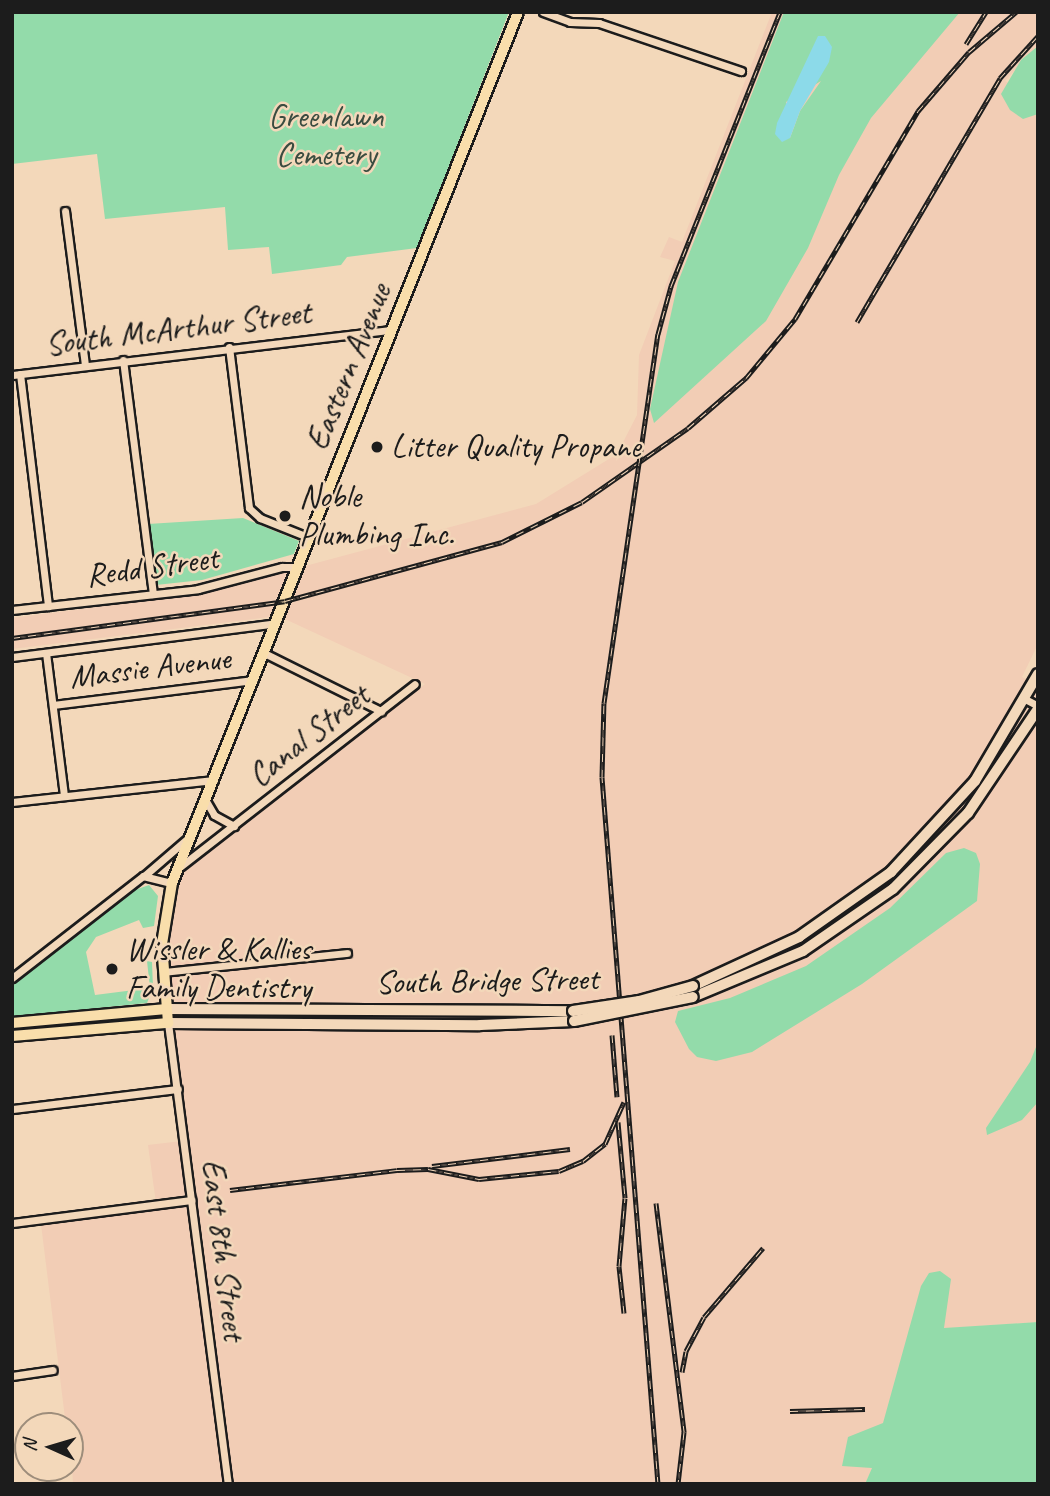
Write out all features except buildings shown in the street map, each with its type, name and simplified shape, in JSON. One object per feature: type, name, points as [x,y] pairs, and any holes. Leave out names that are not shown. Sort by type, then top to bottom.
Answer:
[{"type":"main road","name":"Eastern Avenue","points":[[168,1023],[162,972],[172,883],[518,12]]},
{"type":"main road","name":"South Bridge Street","points":[[693,992],[791,942],[836,915],[891,872],[975,781],[1038,674]]},
{"type":"main road","name":"South Bridge Street","points":[[12,1036],[168,1023],[480,1026],[573,1016],[693,992],[803,951],[893,889],[968,813],[1038,707]]},
{"type":"main road","name":"South Bridge Street","points":[[12,1023],[166,1009],[573,1016]]},
{"type":"street","points":[[543,12],[570,22],[599,23],[741,71]]},
{"type":"street","points":[[65,211],[85,365]]},
{"type":"street","name":"South McArthur Street","points":[[16,374],[391,330]]},
{"type":"street","points":[[229,347],[249,508],[260,518],[310,538]]},
{"type":"street","points":[[123,360],[153,594]]},
{"type":"street","points":[[16,374],[48,606]]},
{"type":"street","name":"Redd Street","points":[[12,610],[153,594],[298,567]]},
{"type":"street","points":[[12,657],[276,623]]},
{"type":"street","points":[[46,653],[64,796]]},
{"type":"street","points":[[264,653],[381,711]]},
{"type":"street","name":"Massie Avenue","points":[[53,705],[253,680]]},
{"type":"street","name":"Canal Street","points":[[178,868],[415,684]]},
{"type":"street","points":[[1025,699],[1038,707]]},
{"type":"street","points":[[12,802],[214,780]]},
{"type":"street","name":"Canal Street","points":[[206,801],[214,815],[234,826]]},
{"type":"street","points":[[12,978],[144,876],[191,836]]},
{"type":"street","points":[[144,876],[172,883]]},
{"type":"street","points":[[162,972],[347,953]]},
{"type":"street","name":"East 8th Street","points":[[168,1023],[228,1484]]},
{"type":"street","points":[[12,1109],[178,1089]]},
{"type":"street","points":[[12,1223],[192,1200]]},
{"type":"street","points":[[12,1376],[53,1370]]},
{"type":"shaded area","points":[[772,12],[1038,12],[1038,45],[1005,81],[1038,102],[1038,644],[1022,677],[1038,685],[1038,1322],[935,1329],[865,1484],[73,1484],[84,1482],[84,1412],[64,1412],[40,1216],[156,1203],[148,1145],[182,1141],[166,1026],[171,992],[167,935],[180,870],[425,684],[287,620],[270,617],[12,649],[12,618],[205,593],[536,504],[617,454],[637,415],[639,355],[675,261],[660,257],[669,237],[682,242]]},
{"type":"green space","name":"Greenlawn Cemetery","points":[[12,12],[509,12],[417,248],[347,257],[341,265],[272,274],[269,247],[228,250],[225,207],[105,219],[97,154],[12,164]]},
{"type":"green space","points":[[784,12],[960,12],[871,118],[839,175],[808,248],[766,321],[654,423],[650,409],[678,282]],"holes":[[[821,81],[800,111],[790,138],[786,102]]]},
{"type":"green space","points":[[1038,46],[1038,114],[1023,119],[1010,110],[1001,94],[1021,60]]},
{"type":"green space","points":[[243,518],[299,541],[294,554],[202,580],[156,585],[148,524]]},
{"type":"green space","points":[[964,848],[976,853],[980,864],[977,901],[862,984],[752,1052],[716,1061],[697,1057],[689,1049],[675,1022],[678,1011],[730,998],[806,966],[890,908],[946,853]]},
{"type":"green space","points":[[149,885],[158,896],[154,926],[143,928],[139,920],[96,937],[86,952],[95,995],[150,988],[147,961],[152,962],[153,988],[147,1003],[12,1017],[12,986],[135,890]]},
{"type":"green space","points":[[1038,1042],[1038,1102],[1022,1120],[987,1135],[986,1128],[1030,1062]]},
{"type":"green space","points":[[940,1271],[951,1279],[944,1328],[1038,1322],[1038,1484],[865,1484],[872,1468],[842,1466],[848,1437],[883,1423],[921,1286],[929,1273]]},
{"type":"water","points":[[818,36],[825,36],[832,47],[829,62],[800,111],[790,138],[782,142],[775,134],[777,123]]},
{"type":"railway","points":[[658,1484],[602,777],[604,703],[658,334],[671,286],[780,12]]},
{"type":"railway","points":[[966,44],[986,12]]},
{"type":"railway","points":[[12,638],[285,601],[502,542],[582,502],[688,428],[746,378],[795,319],[918,111],[969,52],[1016,12]]},
{"type":"railway","points":[[857,322],[1000,78],[1038,36]]},
{"type":"railway","points":[[612,1035],[617,1097]]},
{"type":"railway","points":[[230,1190],[397,1170],[428,1169],[479,1179],[559,1171],[583,1161],[605,1144],[624,1102]]},
{"type":"railway","points":[[618,1122],[625,1198]]},
{"type":"railway","points":[[432,1166],[570,1149]]},
{"type":"railway","points":[[624,1313],[619,1266],[625,1198]]},
{"type":"railway","points":[[656,1203],[684,1432],[678,1484]]},
{"type":"railway","points":[[682,1372],[686,1351],[704,1317],[763,1248]]},
{"type":"railway","points":[[790,1411],[865,1409]]},
{"type":"place","name":"Litter Quality Propane","points":[[377,447]]},
{"type":"place","name":"Noble Plumbing Inc.","points":[[285,516]]},
{"type":"place","name":"Wissler & Kallies Family Dentistry","points":[[112,969]]}]
